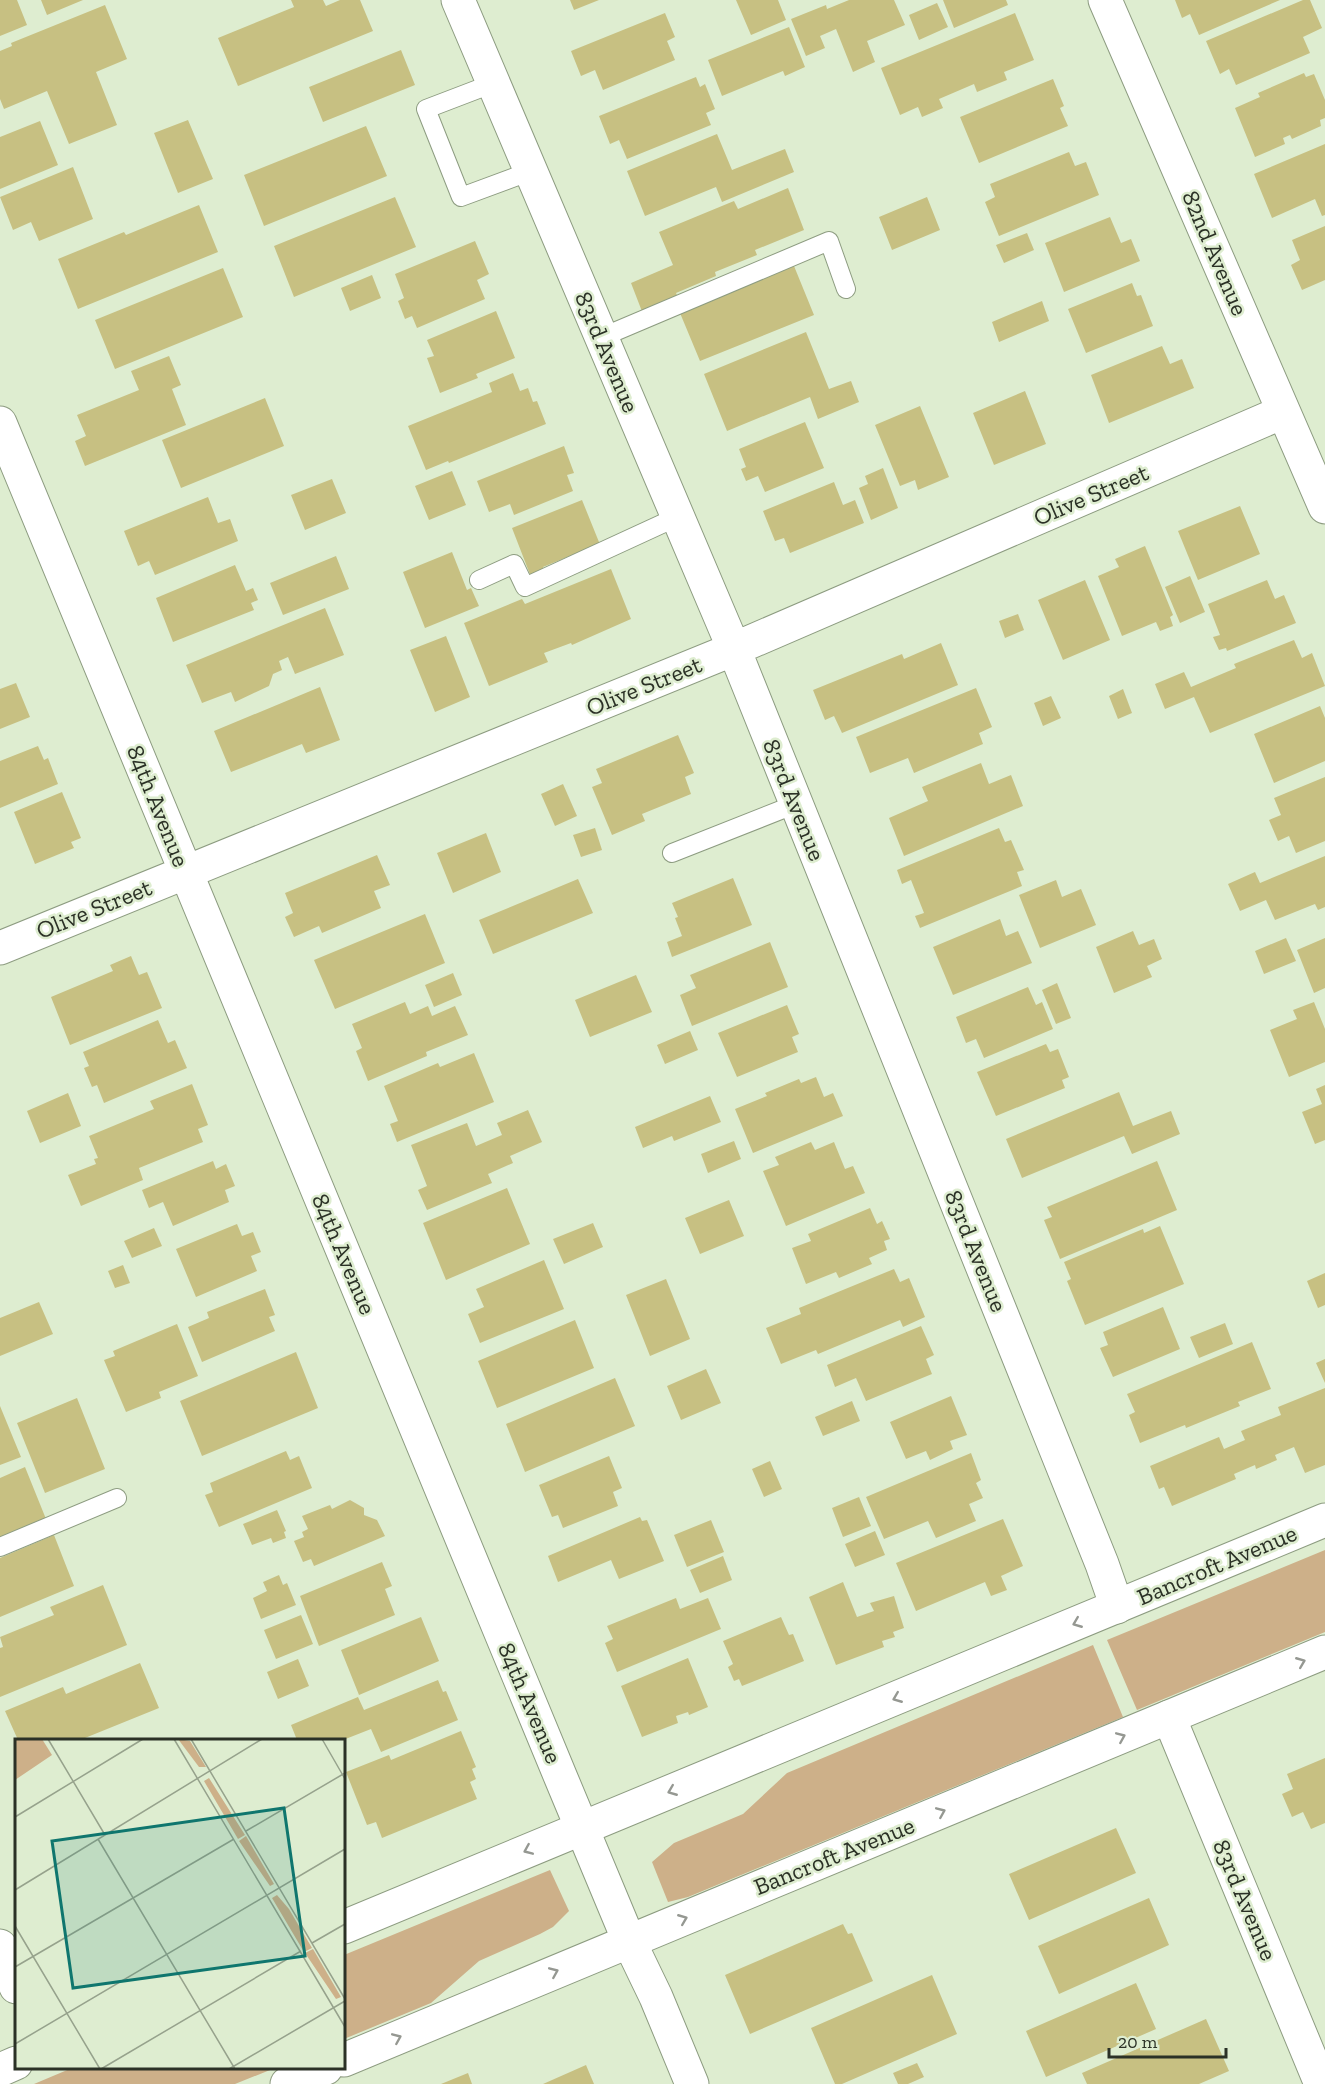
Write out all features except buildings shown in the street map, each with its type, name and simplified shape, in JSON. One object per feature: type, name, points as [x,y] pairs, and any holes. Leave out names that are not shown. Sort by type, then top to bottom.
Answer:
[{"type":"street","name":"83rd Avenue","points":[[458,0],[734,649],[1117,1606]]},
{"type":"street","name":"82nd Avenue","points":[[1105,0],[1283,412],[1319,473],[1325,507]]},
{"type":"street","name":"Olive Street","points":[[0,948],[734,649],[1283,412]]},
{"type":"street","name":"84th Avenue","points":[[0,423],[629,1941],[656,1997],[692,2084]]},
{"type":"street","name":"Bancroft Avenue","points":[[345,1927],[1325,1520]]},
{"type":"street","name":"Bancroft Avenue","points":[[345,2060],[1325,1652]]},
{"type":"street","name":"83rd Avenue","points":[[1169,1717],[1321,2084]]},
{"type":"street","points":[[0,1946],[15,1984]]},
{"type":"street","points":[[0,2070],[15,2063]]},
{"type":"street","points":[[287,2084],[321,2069]]},
{"type":"lane","points":[[494,83],[426,109],[461,197],[531,171]]},
{"type":"lane","points":[[600,338],[829,241],[846,289]]},
{"type":"lane","points":[[479,580],[514,564],[525,587],[677,517]]},
{"type":"lane","points":[[672,854],[796,804]]},
{"type":"lane","points":[[0,1547],[117,1498]]},
{"type":"shaded area","points":[[1325,1550],[1325,1632],[1137,1710],[1107,1640]]},
{"type":"shaded area","points":[[1093,1645],[1123,1717],[688,1897],[668,1902],[652,1862],[674,1843],[743,1814],[787,1773]]},
{"type":"shaded area","points":[[550,1870],[569,1911],[553,1927],[479,1961],[431,2003],[345,2039],[345,1955]]},
{"type":"shaded area","points":[[70,2069],[272,2069],[235,2084],[34,2084]]}]
